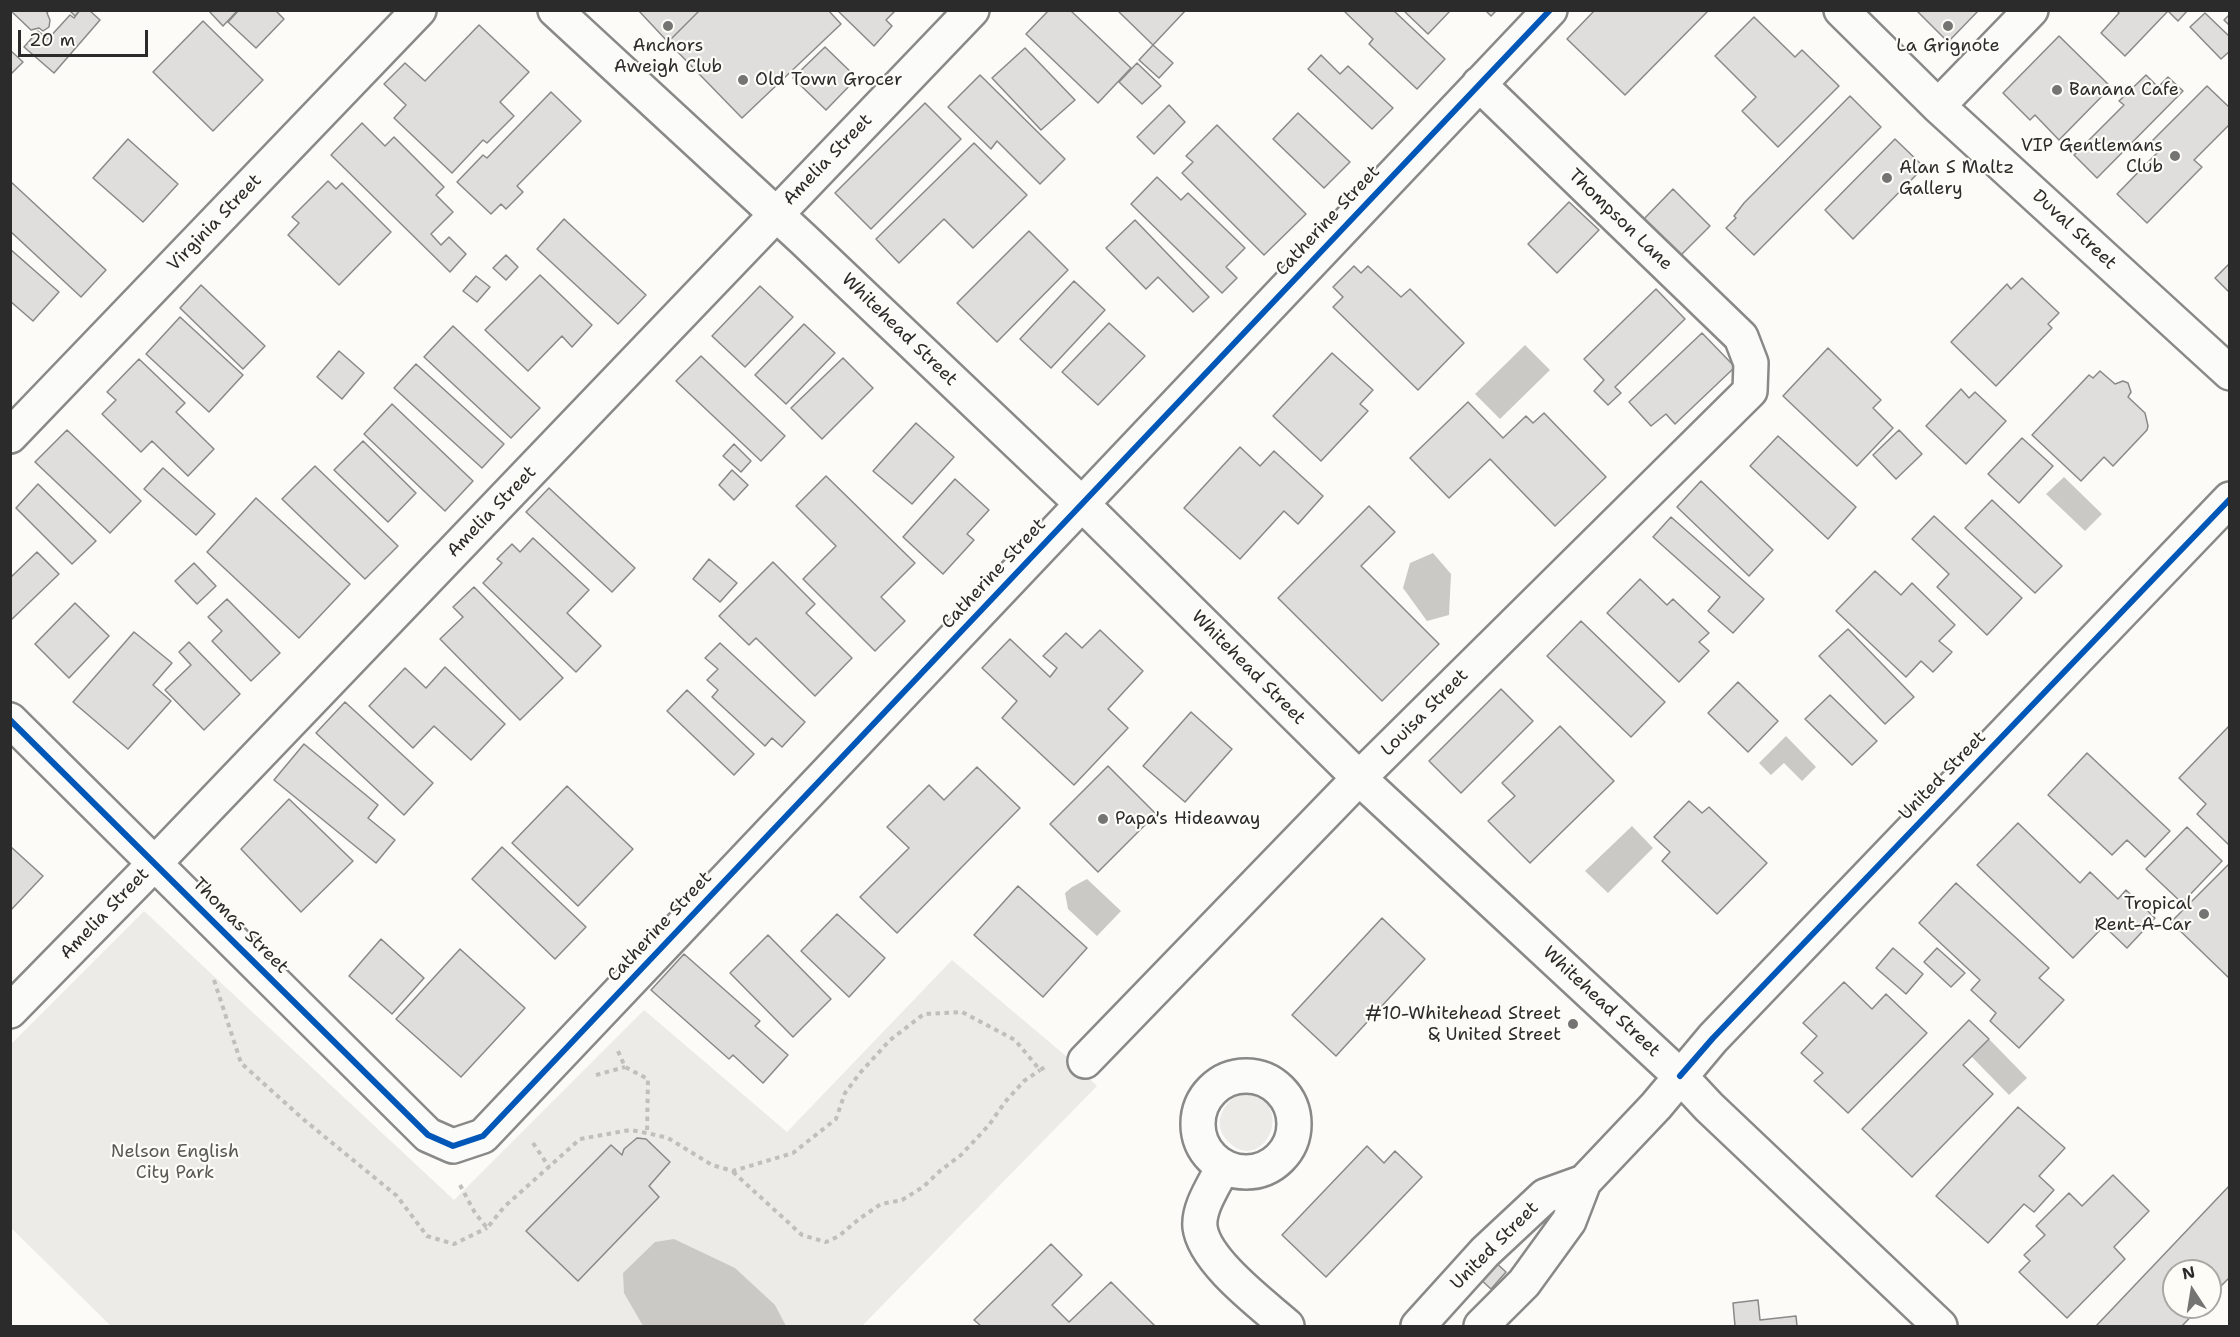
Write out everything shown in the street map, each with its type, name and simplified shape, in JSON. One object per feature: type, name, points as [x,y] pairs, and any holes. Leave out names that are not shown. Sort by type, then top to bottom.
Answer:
[{"type":"street","name":"Virginia Street","points":[[10,436],[419,10]]},
{"type":"street","name":"Whitehead Street","points":[[555,10],[776,214],[1082,504],[1359,778],[1680,1076],[1709,1107],[1940,1326]]},
{"type":"street","name":"Amelia Street","points":[[10,1011],[155,863],[972,10]]},
{"type":"street","name":"Catherine Street","points":[[453,1146],[483,1136],[1550,10]]},
{"type":"street","name":"Duval Street","points":[[1841,10],[1938,106],[2229,374]]},
{"type":"street","points":[[1938,106],[2031,10]]},
{"type":"street","name":"Thompson Lane","points":[[1479,84],[1741,336],[1751,363]]},
{"type":"street","name":"Louisa Street","points":[[1085,1061],[1359,778],[1750,391],[1751,363]]},
{"type":"street","name":"United Street","points":[[1480,1326],[1524,1282],[1569,1221],[1584,1182],[1656,1106],[1721,1029],[2229,499]]},
{"type":"street","name":"Thomas Street","points":[[10,720],[428,1135],[453,1146]]},
{"type":"street","points":[[1223,1167],[1203,1208],[1200,1227],[1207,1248],[1220,1265],[1287,1326]]},
{"type":"street","name":"United Street","points":[[1418,1326],[1485,1252],[1545,1196],[1584,1182]]},
{"type":"path","points":[[212,976],[221,997],[241,1063],[303,1119],[397,1196],[427,1236],[454,1244],[487,1228],[504,1207],[580,1139],[630,1130],[668,1138],[712,1165],[733,1171],[802,1235],[826,1242],[839,1236],[882,1204],[902,1200],[923,1187],[961,1155],[989,1125],[1024,1081],[1049,1065]]},
{"type":"path","points":[[733,1171],[793,1152],[836,1119],[845,1093],[860,1072],[890,1040],[924,1014],[962,1012],[1016,1040],[1040,1070]]},
{"type":"path","points":[[647,1133],[648,1079]]},
{"type":"path","points":[[532,1143],[549,1167]]},
{"type":"path","points":[[453,1146],[456,1178],[475,1213],[487,1228]]},
{"type":"green space","name":"Nelson English City Park","points":[[144,911],[454,1200],[644,1010],[787,1132],[952,960],[1066,1056],[1097,1086],[862,1326],[111,1326],[11,1228],[10,1045]]},
{"type":"green space","points":[[1241,1093],[1260,1098],[1270,1108],[1273,1121],[1270,1134],[1262,1145],[1251,1151],[1239,1149],[1221,1132],[1220,1118],[1225,1106]]},
{"type":"shaded area","points":[[1525,345],[1550,370],[1500,419],[1475,394]]},
{"type":"shaded area","points":[[2064,477],[2102,514],[2085,531],[2046,494]]},
{"type":"shaded area","points":[[1433,553],[1451,574],[1449,615],[1427,621],[1403,588],[1410,563]]},
{"type":"shaded area","points":[[1786,736],[1816,767],[1802,781],[1784,763],[1771,775],[1759,763]]},
{"type":"shaded area","points":[[1632,826],[1653,848],[1608,893],[1585,871]]},
{"type":"shaded area","points":[[1087,879],[1121,911],[1097,936],[1068,909],[1065,893]]},
{"type":"shaded area","points":[[1989,1039],[2027,1078],[2009,1095],[1972,1057]]},
{"type":"shaded area","points":[[674,1239],[735,1268],[775,1305],[786,1326],[643,1326],[624,1293],[623,1273],[655,1242]]},
{"type":"building","points":[[10,10],[49,10],[47,13],[50,20],[49,27],[43,31],[39,28],[31,30]]},
{"type":"building","points":[[69,10],[80,10],[75,16]]},
{"type":"building","points":[[80,10],[89,10],[100,20],[54,73],[24,47],[38,31],[48,39],[70,15],[74,18]]},
{"type":"building","points":[[208,10],[238,10],[223,26]]},
{"type":"building","points":[[239,10],[275,10],[284,19],[256,48],[228,22]]},
{"type":"building","name":"Anchors Aweigh Club","points":[[638,10],[700,10],[668,42]]},
{"type":"building","name":"Old Town Grocer","points":[[700,10],[828,10],[841,24],[742,118],[668,42]]},
{"type":"building","points":[[837,10],[896,10],[886,20],[892,26],[874,46]]},
{"type":"building","points":[[1049,10],[1070,10],[1131,68],[1098,103],[1026,34]]},
{"type":"building","points":[[1117,10],[1186,10],[1153,45]]},
{"type":"building","points":[[1343,10],[1393,10],[1445,59],[1417,89],[1369,44],[1373,39]]},
{"type":"building","points":[[1403,10],[1451,10],[1428,34]]},
{"type":"building","points":[[1485,10],[1497,10],[1491,16]]},
{"type":"building","points":[[1595,10],[1709,10],[1625,95],[1567,39]]},
{"type":"building","name":"La Grignote","points":[[1916,10],[1979,10],[1948,42]]},
{"type":"building","points":[[2116,10],[2188,10],[2178,21],[2168,11],[2125,56],[2101,33],[2119,13]]},
{"type":"building","points":[[2205,13],[2230,37],[2230,51],[2221,59],[2190,27]]},
{"type":"building","points":[[2230,14],[2230,26],[2224,20]]},
{"type":"building","points":[[1754,17],[1795,57],[1802,50],[1839,86],[1778,147],[1742,111],[1756,97],[1715,56]]},
{"type":"building","points":[[203,21],[263,80],[213,131],[153,72]]},
{"type":"building","points":[[479,25],[529,72],[500,102],[514,116],[487,143],[483,140],[452,173],[394,118],[406,105],[384,84],[405,63],[425,81]]},
{"type":"building","name":"Banana Cafe","points":[[2059,36],[2111,87],[2059,140],[2035,115],[2030,120],[2003,93]]},
{"type":"building","points":[[1153,45],[1173,63],[1159,78],[1139,60]]},
{"type":"building","points":[[825,47],[857,78],[826,110],[793,78]]},
{"type":"building","points":[[1025,48],[1075,100],[1041,130],[992,78]]},
{"type":"building","points":[[10,50],[23,62],[10,75]]},
{"type":"building","points":[[1321,55],[1340,74],[1348,66],[1393,108],[1372,129],[1308,69]]},
{"type":"building","points":[[1137,63],[1161,86],[1142,104],[1119,82]]},
{"type":"building","points":[[980,75],[1065,159],[1040,184],[997,141],[991,149],[948,107]]},
{"type":"building","points":[[2146,75],[2158,87],[2168,77],[2183,91],[2097,178],[2074,155],[2124,105],[2119,101]]},
{"type":"building","name":"VIP Gentlemans Club","points":[[2207,86],[2230,108],[2230,124],[2194,160],[2202,167],[2147,223],[2117,194],[2157,153],[2148,145]]},
{"type":"building","points":[[551,92],[581,121],[517,186],[523,192],[506,209],[501,204],[491,214],[457,182],[483,155],[487,158]]},
{"type":"building","points":[[1850,96],[1881,127],[1754,255],[1726,228],[1736,218],[1734,216],[1744,203]]},
{"type":"building","points":[[925,103],[961,139],[871,229],[835,193]]},
{"type":"building","points":[[1169,105],[1185,122],[1154,154],[1137,137]]},
{"type":"building","points":[[1298,113],[1350,162],[1324,188],[1273,139]]},
{"type":"building","points":[[362,123],[385,146],[394,137],[444,187],[436,195],[453,212],[431,234],[441,245],[449,237],[466,254],[450,272],[331,155]]},
{"type":"building","points":[[1217,125],[1306,214],[1264,255],[1182,173],[1193,162],[1186,156]]},
{"type":"building","points":[[128,139],[178,184],[143,222],[93,178]]},
{"type":"building","points":[[1895,139],[1924,167],[1853,239],[1825,210]]},
{"type":"building","points":[[974,143],[1027,195],[973,248],[944,219],[899,263],[876,239]]},
{"type":"building","points":[[1157,177],[1181,200],[1188,193],[1245,248],[1226,267],[1237,278],[1222,293],[1131,204]]},
{"type":"building","points":[[10,181],[106,270],[81,297],[10,231]]},
{"type":"building","points":[[328,181],[336,189],[342,183],[391,232],[339,285],[288,235],[299,223],[292,217]]},
{"type":"building","points":[[1673,189],[1710,226],[1677,259],[1640,223]]},
{"type":"building","points":[[1569,202],[1599,230],[1557,273],[1528,244]]},
{"type":"building","points":[[564,219],[646,295],[618,324],[537,249]]},
{"type":"building","points":[[1135,220],[1209,297],[1193,312],[1158,277],[1146,289],[1106,248]]},
{"type":"building","points":[[1029,231],[1068,270],[997,342],[957,303]]},
{"type":"building","points":[[10,249],[59,292],[33,321],[10,301]]},
{"type":"building","points":[[506,255],[518,267],[506,280],[493,268]]},
{"type":"building","points":[[2230,263],[2230,293],[2215,278]]},
{"type":"building","points":[[1354,266],[1361,273],[1368,266],[1401,297],[1410,289],[1464,343],[1418,390],[1333,307],[1343,297],[1333,287]]},
{"type":"building","points":[[540,275],[592,325],[572,347],[562,336],[528,371],[485,330]]},
{"type":"building","points":[[476,276],[490,287],[477,302],[463,291]]},
{"type":"building","points":[[2022,278],[2059,313],[2048,324],[2052,328],[1996,386],[1951,342],[2007,284],[2011,289]]},
{"type":"building","points":[[1074,281],[1105,310],[1051,368],[1020,339]]},
{"type":"building","points":[[201,285],[265,346],[243,369],[180,308]]},
{"type":"building","points":[[760,286],[793,317],[745,367],[712,336]]},
{"type":"building","points":[[1656,289],[1685,319],[1615,387],[1621,393],[1608,405],[1594,391],[1604,380],[1584,359]]},
{"type":"building","points":[[180,317],[243,375],[209,412],[146,354]]},
{"type":"building","points":[[1109,323],[1145,356],[1098,405],[1062,372]]},
{"type":"building","points":[[804,324],[835,353],[786,404],[755,375]]},
{"type":"building","points":[[453,326],[540,408],[511,438],[424,357]]},
{"type":"building","points":[[1702,333],[1735,367],[1675,424],[1666,414],[1651,426],[1629,402]]},
{"type":"building","points":[[1828,348],[1881,400],[1873,408],[1893,428],[1857,466],[1783,396]]},
{"type":"building","points":[[339,351],[364,373],[342,399],[317,377]]},
{"type":"building","points":[[1332,353],[1373,390],[1360,404],[1368,411],[1321,461],[1273,416]]},
{"type":"building","points":[[701,356],[785,436],[761,461],[676,381]]},
{"type":"building","points":[[843,358],[873,388],[822,439],[791,408]]},
{"type":"building","points":[[139,359],[185,403],[176,412],[214,449],[188,476],[152,441],[141,452],[102,414],[116,400],[107,392]]},
{"type":"building","points":[[416,364],[504,444],[482,468],[394,388]]},
{"type":"building","points":[[2100,371],[2115,384],[2123,381],[2128,383],[2131,392],[2128,397],[2145,413],[2148,426],[2147,430],[2113,466],[2104,457],[2081,481],[2032,435],[2089,375],[2093,378]]},
{"type":"building","points":[[1961,389],[1969,398],[1975,392],[2006,421],[1966,464],[1926,426]]},
{"type":"building","points":[[1468,402],[1503,438],[1526,416],[1533,423],[1544,413],[1606,477],[1555,526],[1490,459],[1449,498],[1410,458]]},
{"type":"building","points":[[392,404],[473,481],[445,511],[364,434]]},
{"type":"building","points":[[916,423],[954,457],[912,504],[873,471]]},
{"type":"building","points":[[67,430],[141,501],[110,533],[35,462]]},
{"type":"building","points":[[1899,430],[1922,454],[1896,479],[1873,455]]},
{"type":"building","points":[[1778,436],[1856,507],[1828,539],[1750,466]]},
{"type":"building","points":[[2022,438],[2053,466],[2019,503],[1988,474]]},
{"type":"building","points":[[363,441],[416,493],[388,522],[334,470]]},
{"type":"building","points":[[734,444],[751,461],[741,472],[723,456]]},
{"type":"building","points":[[1240,447],[1260,466],[1274,451],[1323,496],[1298,524],[1284,511],[1240,559],[1184,508]]},
{"type":"building","points":[[315,466],[398,546],[365,579],[282,499]]},
{"type":"building","points":[[163,468],[215,514],[196,535],[144,489]]},
{"type":"building","points":[[732,470],[748,485],[734,500],[719,485]]},
{"type":"building","points":[[826,476],[915,563],[881,597],[905,621],[875,651],[803,579],[836,546],[796,506]]},
{"type":"building","points":[[955,479],[989,510],[967,534],[974,540],[943,574],[903,537]]},
{"type":"building","points":[[1701,481],[1773,550],[1749,576],[1677,507]]},
{"type":"building","points":[[38,484],[96,541],[72,564],[16,508]]},
{"type":"building","points":[[549,488],[635,568],[612,592],[526,512]]},
{"type":"building","points":[[256,498],[350,584],[299,638],[207,552]]},
{"type":"building","points":[[1992,500],[2062,566],[2035,593],[1965,528]]},
{"type":"building","points":[[1369,506],[1395,532],[1361,566],[1439,644],[1382,701],[1278,598]]},
{"type":"building","points":[[1934,516],[2022,598],[1987,635],[1937,587],[1949,574],[1912,539]]},
{"type":"building","points":[[1671,517],[1764,599],[1733,633],[1708,611],[1720,597],[1653,537]]},
{"type":"building","points":[[533,538],[589,590],[567,613],[601,646],[576,672],[483,583],[502,563],[497,559],[512,544],[520,552]]},
{"type":"building","points":[[37,552],[59,574],[10,621],[10,578]]},
{"type":"building","points":[[709,559],[737,583],[720,602],[693,579]]},
{"type":"building","points":[[773,562],[815,604],[806,613],[852,658],[815,696],[756,638],[749,645],[719,616]]},
{"type":"building","points":[[194,563],[216,586],[197,604],[175,581]]},
{"type":"building","points":[[1875,571],[1901,595],[1912,583],[1955,625],[1939,641],[1952,652],[1933,672],[1921,661],[1906,677],[1836,611]]},
{"type":"building","points":[[1640,579],[1667,605],[1673,599],[1709,633],[1699,642],[1709,651],[1679,682],[1607,613]]},
{"type":"building","points":[[474,587],[563,678],[520,720],[440,639],[463,617],[453,607]]},
{"type":"building","points":[[227,599],[280,653],[251,681],[212,641],[222,631],[208,617]]},
{"type":"building","points":[[75,603],[109,636],[69,678],[35,644]]},
{"type":"building","points":[[1581,621],[1665,702],[1631,737],[1547,656]]},
{"type":"building","points":[[1848,629],[1914,697],[1885,724],[1819,656]]},
{"type":"building","points":[[1100,630],[1143,671],[1108,709],[1128,728],[1074,785],[1002,718],[1017,701],[982,668],[1010,639],[1050,677],[1057,668],[1043,656],[1066,633],[1082,648]]},
{"type":"building","points":[[134,632],[172,663],[153,685],[171,701],[128,749],[73,702]]},
{"type":"building","points":[[189,642],[240,694],[204,730],[165,690],[191,665],[179,652]]},
{"type":"building","points":[[720,643],[805,722],[782,747],[772,738],[765,746],[712,697],[718,690],[707,680],[718,669],[705,658]]},
{"type":"building","points":[[445,667],[505,724],[471,760],[434,726],[413,748],[369,706],[405,668],[426,688]]},
{"type":"building","points":[[1738,682],[1778,721],[1748,752],[1708,713]]},
{"type":"building","points":[[1501,689],[1533,721],[1461,793],[1429,761]]},
{"type":"building","points":[[687,690],[754,754],[734,775],[667,711]]},
{"type":"building","points":[[1830,695],[1877,741],[1852,765],[1805,719]]},
{"type":"building","points":[[345,702],[433,783],[404,815],[316,733]]},
{"type":"building","points":[[1191,712],[1232,749],[1185,802],[1143,766]]},
{"type":"building","points":[[2230,725],[2230,846],[2197,814],[2206,804],[2179,778]]},
{"type":"building","points":[[1560,726],[1614,781],[1530,863],[1488,821],[1515,796],[1502,783]]},
{"type":"building","points":[[304,744],[378,805],[368,818],[395,840],[376,863],[274,780]]},
{"type":"building","points":[[2087,753],[2170,831],[2145,857],[2127,840],[2112,855],[2048,795]]},
{"type":"building","name":"Papa's Hideaway","points":[[1108,766],[1156,814],[1098,872],[1050,824]]},
{"type":"building","points":[[977,767],[1020,808],[897,933],[860,897],[909,848],[887,827],[929,785],[944,800]]},
{"type":"building","points":[[567,786],[633,849],[578,906],[512,843]]},
{"type":"building","points":[[289,799],[353,861],[301,912],[241,849]]},
{"type":"building","points":[[1689,801],[1702,813],[1709,807],[1767,863],[1717,914],[1662,861],[1670,852],[1654,837]]},
{"type":"building","points":[[2018,823],[2080,883],[2090,872],[2118,899],[2126,890],[2155,918],[2127,948],[2104,926],[2073,958],[1977,865]]},
{"type":"building","points":[[2187,827],[2222,861],[2182,903],[2146,869]]},
{"type":"building","points":[[10,846],[43,876],[10,911]]},
{"type":"building","points":[[502,847],[586,927],[555,959],[472,879]]},
{"type":"building","name":"Tropical Rent-A-Car","points":[[2230,863],[2230,979],[2171,922]]},
{"type":"building","points":[[1956,883],[2049,968],[2039,978],[2064,1000],[2019,1048],[1990,1021],[1996,1013],[1971,990],[1980,980],[1919,923]]},
{"type":"building","points":[[1018,886],[1087,948],[1043,997],[974,935]]},
{"type":"building","points":[[837,914],[885,958],[849,997],[801,951]]},
{"type":"building","points":[[1382,918],[1425,959],[1336,1056],[1292,1015]]},
{"type":"building","points":[[768,935],[831,999],[793,1037],[730,973]]},
{"type":"building","points":[[381,939],[424,978],[392,1014],[349,976]]},
{"type":"building","points":[[1893,948],[1923,974],[1906,994],[1876,968]]},
{"type":"building","points":[[1937,948],[1965,973],[1951,987],[1924,962]]},
{"type":"building","points":[[460,949],[525,1008],[461,1077],[396,1019]]},
{"type":"building","points":[[684,954],[760,1021],[755,1026],[788,1055],[763,1083],[733,1055],[729,1059],[651,990]]},
{"type":"building","points":[[1844,982],[1872,1009],[1886,994],[1927,1033],[1848,1113],[1814,1081],[1823,1073],[1801,1053],[1817,1036],[1803,1023]]},
{"type":"building","points":[[1969,1020],[1989,1039],[1963,1065],[1993,1094],[1912,1177],[1862,1129]]},
{"type":"building","points":[[2018,1107],[2065,1148],[2039,1176],[2054,1190],[2034,1212],[2024,1204],[1988,1243],[1936,1196]]},
{"type":"building","points":[[637,1138],[646,1139],[670,1162],[649,1186],[659,1197],[578,1281],[526,1231],[611,1145],[622,1155],[624,1149]]},
{"type":"building","points":[[1367,1146],[1384,1163],[1395,1151],[1422,1177],[1326,1277],[1282,1235]]},
{"type":"building","points":[[2113,1175],[2149,1211],[2114,1247],[2125,1259],[2067,1318],[2019,1272],[2030,1261],[2024,1255],[2045,1235],[2036,1226],[2069,1193],[2082,1206]]},
{"type":"building","points":[[2230,1185],[2230,1277],[2222,1285],[2222,1259],[2162,1259],[2162,1319],[2189,1319],[2182,1326],[2096,1326]]},
{"type":"building","points":[[1051,1244],[1082,1275],[1052,1305],[1069,1322],[1111,1282],[1155,1326],[981,1326],[974,1320]]},
{"type":"building","points":[[1493,1260],[1506,1272],[1491,1289],[1478,1277]]},
{"type":"building","points":[[1758,1300],[1760,1320],[1796,1316],[1797,1326],[1735,1326],[1733,1303]]},
{"type":"cycle path","points":[[10,720],[428,1135],[453,1146],[483,1136],[1550,10]]},
{"type":"cycle path","points":[[1680,1076],[1713,1038],[2230,499]]},
{"type":"place","name":"Anchors Aweigh Club","points":[[668,26]]},
{"type":"place","name":"La Grignote","points":[[1948,26]]},
{"type":"place","name":"Old Town Grocer","points":[[743,80]]},
{"type":"place","name":"Banana Cafe","points":[[2057,90]]},
{"type":"place","name":"VIP Gentlemans Club","points":[[2175,156]]},
{"type":"place","name":"Alan S Maltz Gallery","points":[[1887,178]]},
{"type":"place","name":"Papa's Hideaway","points":[[1103,819]]},
{"type":"place","name":"Tropical Rent-A-Car","points":[[2204,914]]},
{"type":"place","name":"#10-Whitehead Street & United Street","points":[[1573,1024]]}]
